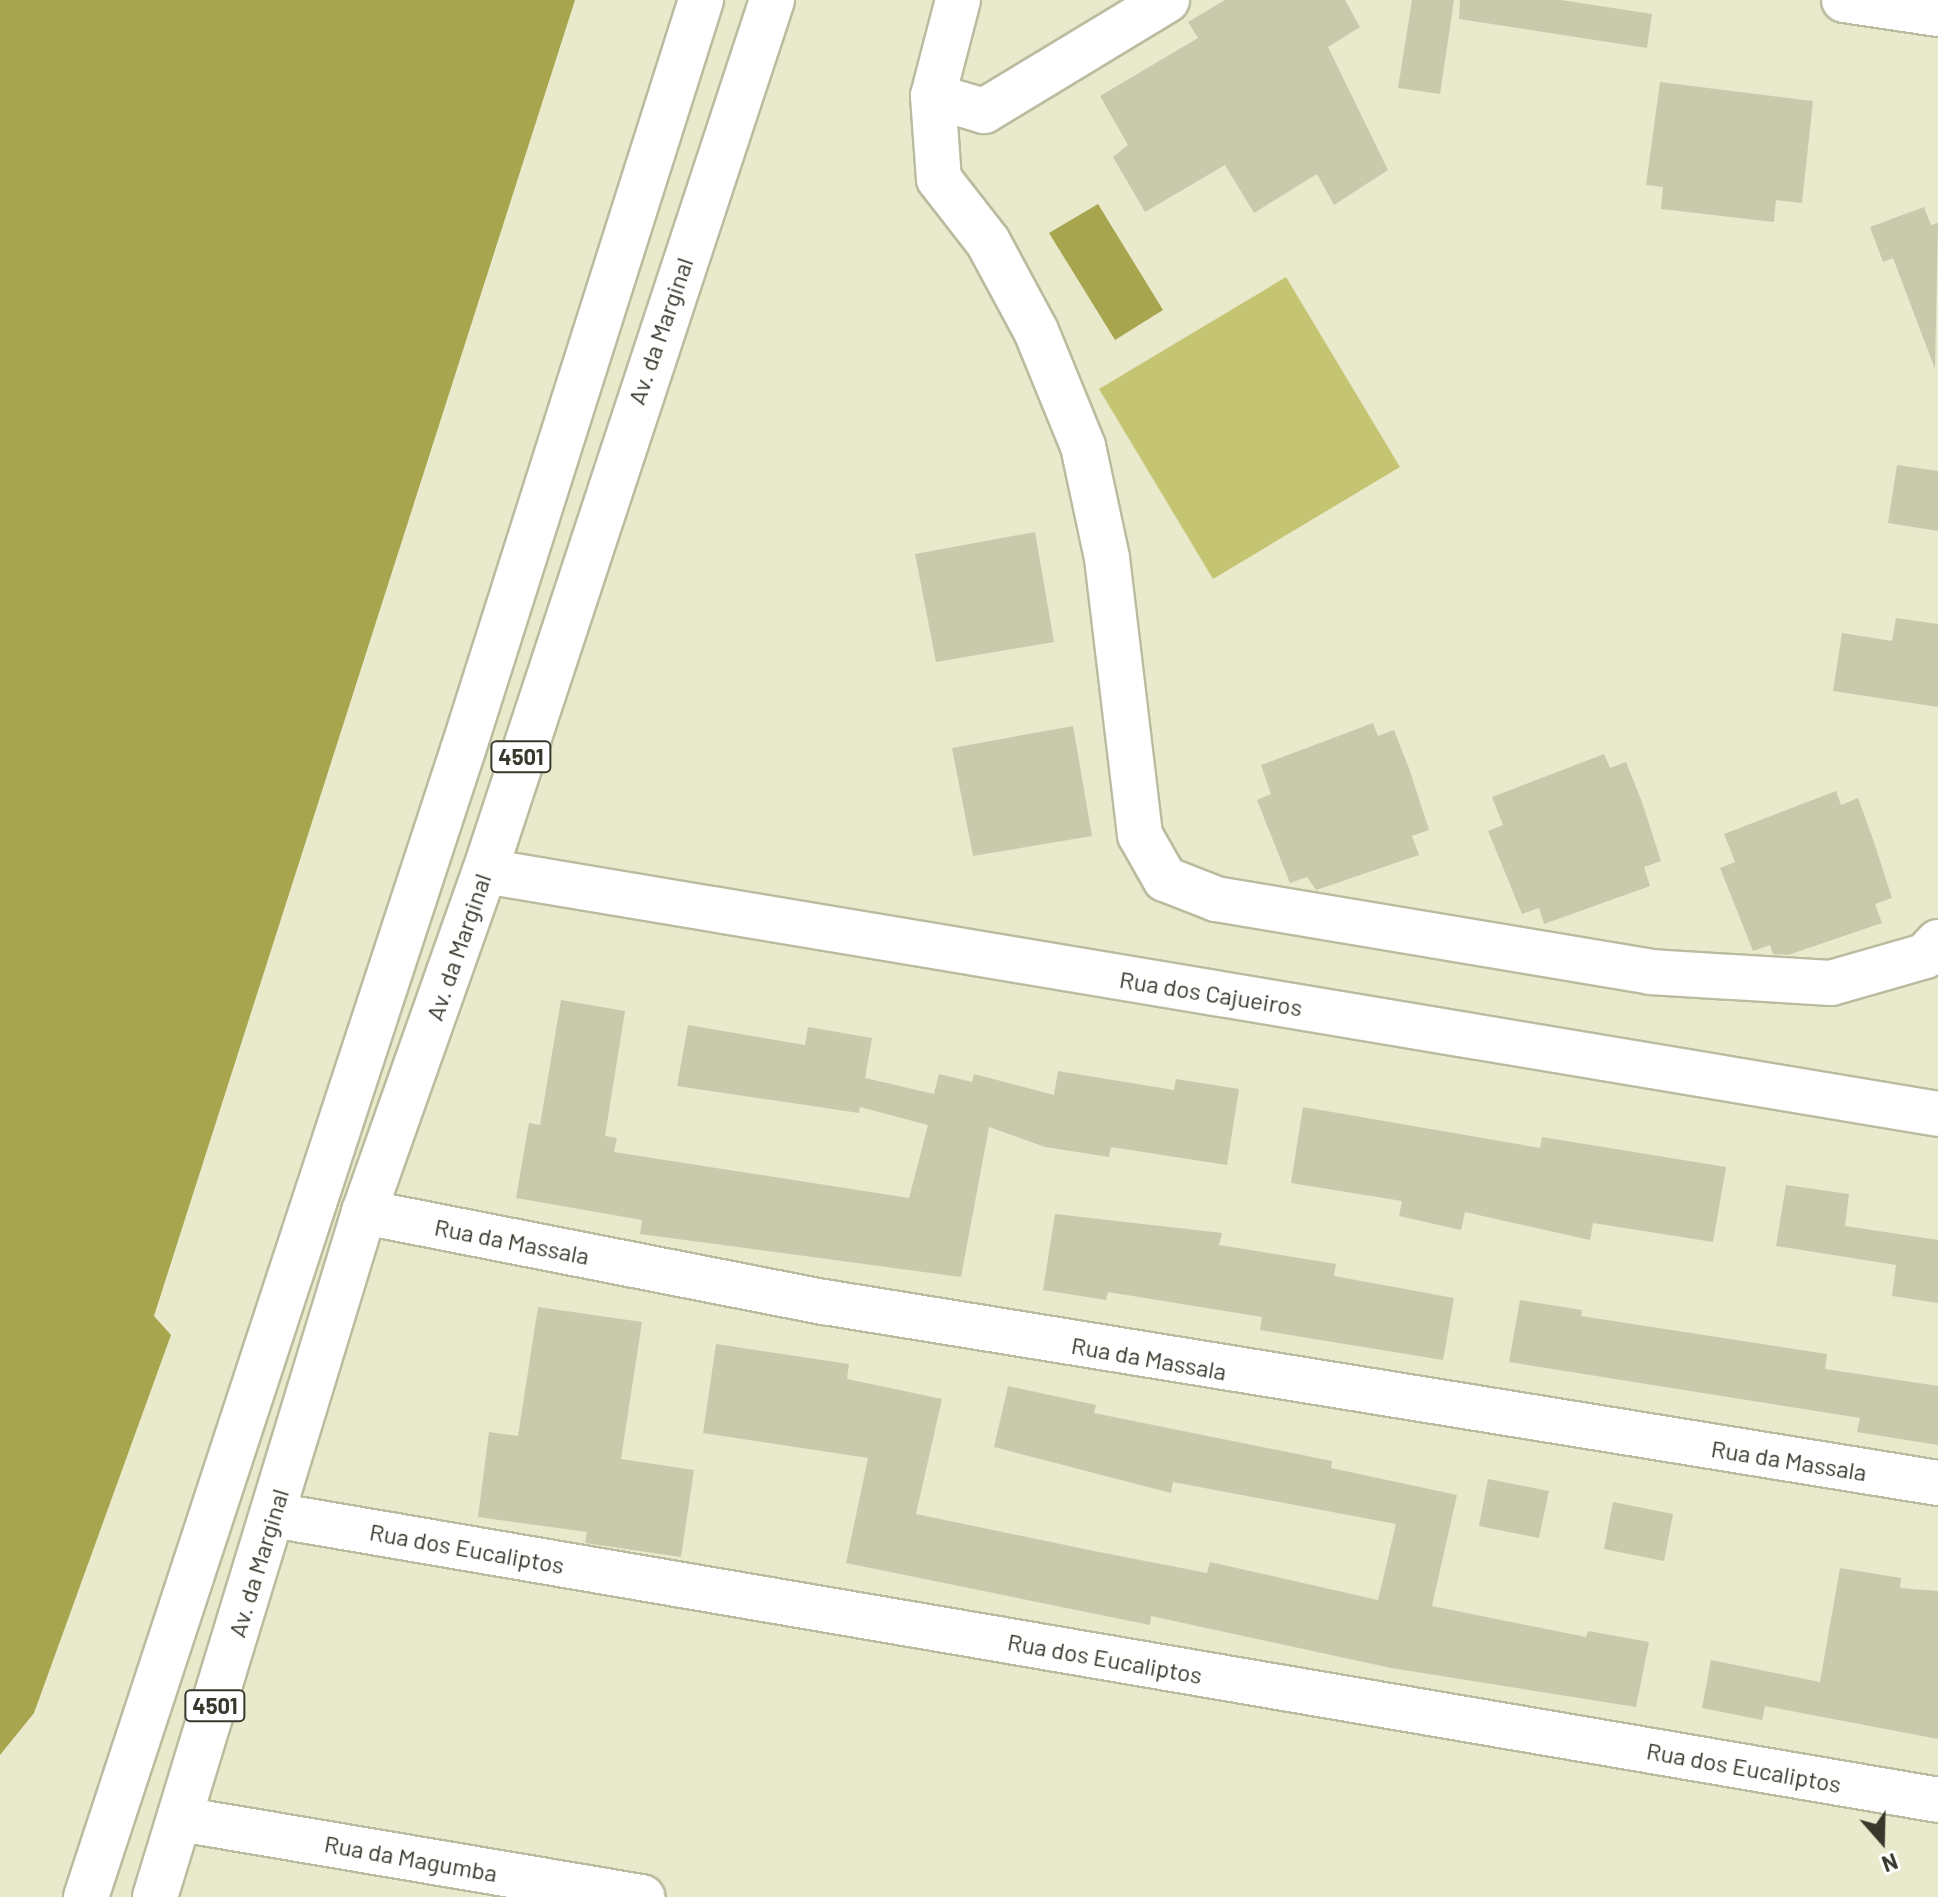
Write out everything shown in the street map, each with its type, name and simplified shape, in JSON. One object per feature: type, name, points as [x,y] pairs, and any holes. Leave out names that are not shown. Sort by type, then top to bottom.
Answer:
[{"type":"street","name":"4501","points":[[86,1897],[463,750],[701,0]]},
{"type":"street","name":"Av. da Marginal","points":[[155,1897],[364,1212],[485,871],[772,0]]},
{"type":"street","points":[[958,0],[933,96],[939,179],[1008,280],[1083,446],[1107,558],[1140,835],[1165,879],[1216,899],[1650,972],[1831,983],[1925,956],[1938,942]]},
{"type":"street","points":[[933,96],[984,111],[1167,0]]},
{"type":"street","points":[[1844,0],[1938,14]]},
{"type":"street","name":"Rua dos Cajueiros","points":[[485,871],[1938,1114]]},
{"type":"street","name":"Rua da Massala","points":[[364,1212],[840,1305],[1938,1483]]},
{"type":"street","name":"Rua dos Eucaliptos","points":[[273,1515],[1938,1800]]},
{"type":"street","name":"Rua da Magumba","points":[[180,1819],[642,1897]]},
{"type":"shaded area","points":[[0,0],[575,0],[154,1316],[171,1335],[34,1713],[0,1755]]},
{"type":"shaded area","points":[[1098,204],[1163,310],[1115,340],[1049,233]]},
{"type":"shaded area","points":[[1286,277],[1400,467],[1213,579],[1099,389]]},
{"type":"building","points":[[1225,0],[1345,0],[1360,27],[1328,47],[1388,170],[1334,205],[1317,174],[1254,213],[1225,165],[1145,212],[1113,157],[1128,145],[1100,96],[1198,38],[1188,22]]},
{"type":"building","points":[[1412,0],[1454,0],[1440,94],[1398,88]]},
{"type":"building","points":[[1460,0],[1561,0],[1652,14],[1647,48],[1459,19]]},
{"type":"building","points":[[1660,82],[1813,101],[1802,203],[1776,200],[1774,222],[1661,209],[1663,187],[1646,185]]},
{"type":"building","points":[[1924,207],[1931,225],[1938,223],[1935,369],[1893,258],[1883,262],[1870,227]]},
{"type":"building","points":[[1897,465],[1938,471],[1938,531],[1888,523]]},
{"type":"building","points":[[1035,532],[1054,642],[936,662],[915,554]]},
{"type":"building","points":[[1896,618],[1938,624],[1938,707],[1833,691],[1842,633],[1892,641]]},
{"type":"building","points":[[1373,723],[1378,736],[1394,730],[1410,771],[1429,830],[1412,836],[1419,855],[1316,890],[1307,877],[1290,883],[1257,800],[1271,794],[1261,765]]},
{"type":"building","points":[[1073,726],[1092,836],[973,856],[952,748]]},
{"type":"building","points":[[1604,754],[1610,768],[1626,762],[1661,861],[1644,867],[1650,886],[1544,924],[1539,908],[1522,914],[1488,831],[1503,825],[1492,797]]},
{"type":"building","points":[[1836,791],[1841,805],[1858,798],[1873,839],[1892,898],[1875,904],[1882,923],[1788,955],[1773,954],[1770,945],[1753,951],[1720,868],[1735,862],[1724,834]]},
{"type":"building","points":[[561,1000],[625,1011],[605,1136],[617,1138],[614,1152],[909,1198],[928,1125],[860,1107],[859,1113],[677,1086],[688,1025],[805,1045],[808,1027],[872,1038],[865,1078],[934,1094],[939,1074],[972,1082],[974,1074],[1054,1095],[1058,1071],[1174,1090],[1176,1079],[1239,1089],[1227,1165],[1111,1147],[1109,1157],[1045,1147],[989,1127],[961,1277],[640,1234],[642,1220],[516,1198],[529,1123],[540,1125]]},
{"type":"building","points":[[1303,1107],[1540,1148],[1542,1137],[1726,1167],[1713,1242],[1593,1223],[1590,1240],[1465,1212],[1461,1230],[1399,1216],[1402,1201],[1291,1183]]},
{"type":"building","points":[[1786,1185],[1849,1194],[1845,1226],[1938,1240],[1938,1303],[1892,1296],[1896,1265],[1776,1246]]},
{"type":"building","points":[[1055,1214],[1222,1233],[1219,1245],[1336,1264],[1334,1276],[1454,1298],[1443,1360],[1260,1330],[1262,1317],[1108,1292],[1106,1300],[1043,1290]]},
{"type":"building","points":[[1520,1300],[1582,1310],[1581,1316],[1827,1354],[1825,1369],[1938,1386],[1938,1445],[1857,1432],[1860,1418],[1509,1362]]},
{"type":"building","points":[[538,1307],[642,1322],[621,1459],[694,1470],[681,1557],[585,1543],[587,1532],[478,1517],[489,1432],[518,1436]]},
{"type":"building","points":[[716,1344],[849,1364],[847,1379],[942,1399],[916,1514],[1094,1551],[1207,1573],[1210,1562],[1378,1600],[1396,1524],[1173,1482],[1171,1493],[994,1447],[1008,1386],[1096,1405],[1094,1413],[1332,1461],[1331,1468],[1457,1495],[1432,1606],[1586,1637],[1588,1631],[1649,1642],[1636,1707],[1391,1668],[1151,1616],[1150,1625],[846,1563],[868,1458],[703,1433]]},
{"type":"building","points":[[1488,1479],[1549,1491],[1539,1538],[1479,1526]]},
{"type":"building","points":[[1613,1502],[1673,1514],[1664,1561],[1604,1549]]},
{"type":"building","points":[[1840,1568],[1901,1578],[1900,1588],[1938,1591],[1938,1739],[1765,1706],[1762,1720],[1702,1708],[1711,1660],[1820,1682]]}]
